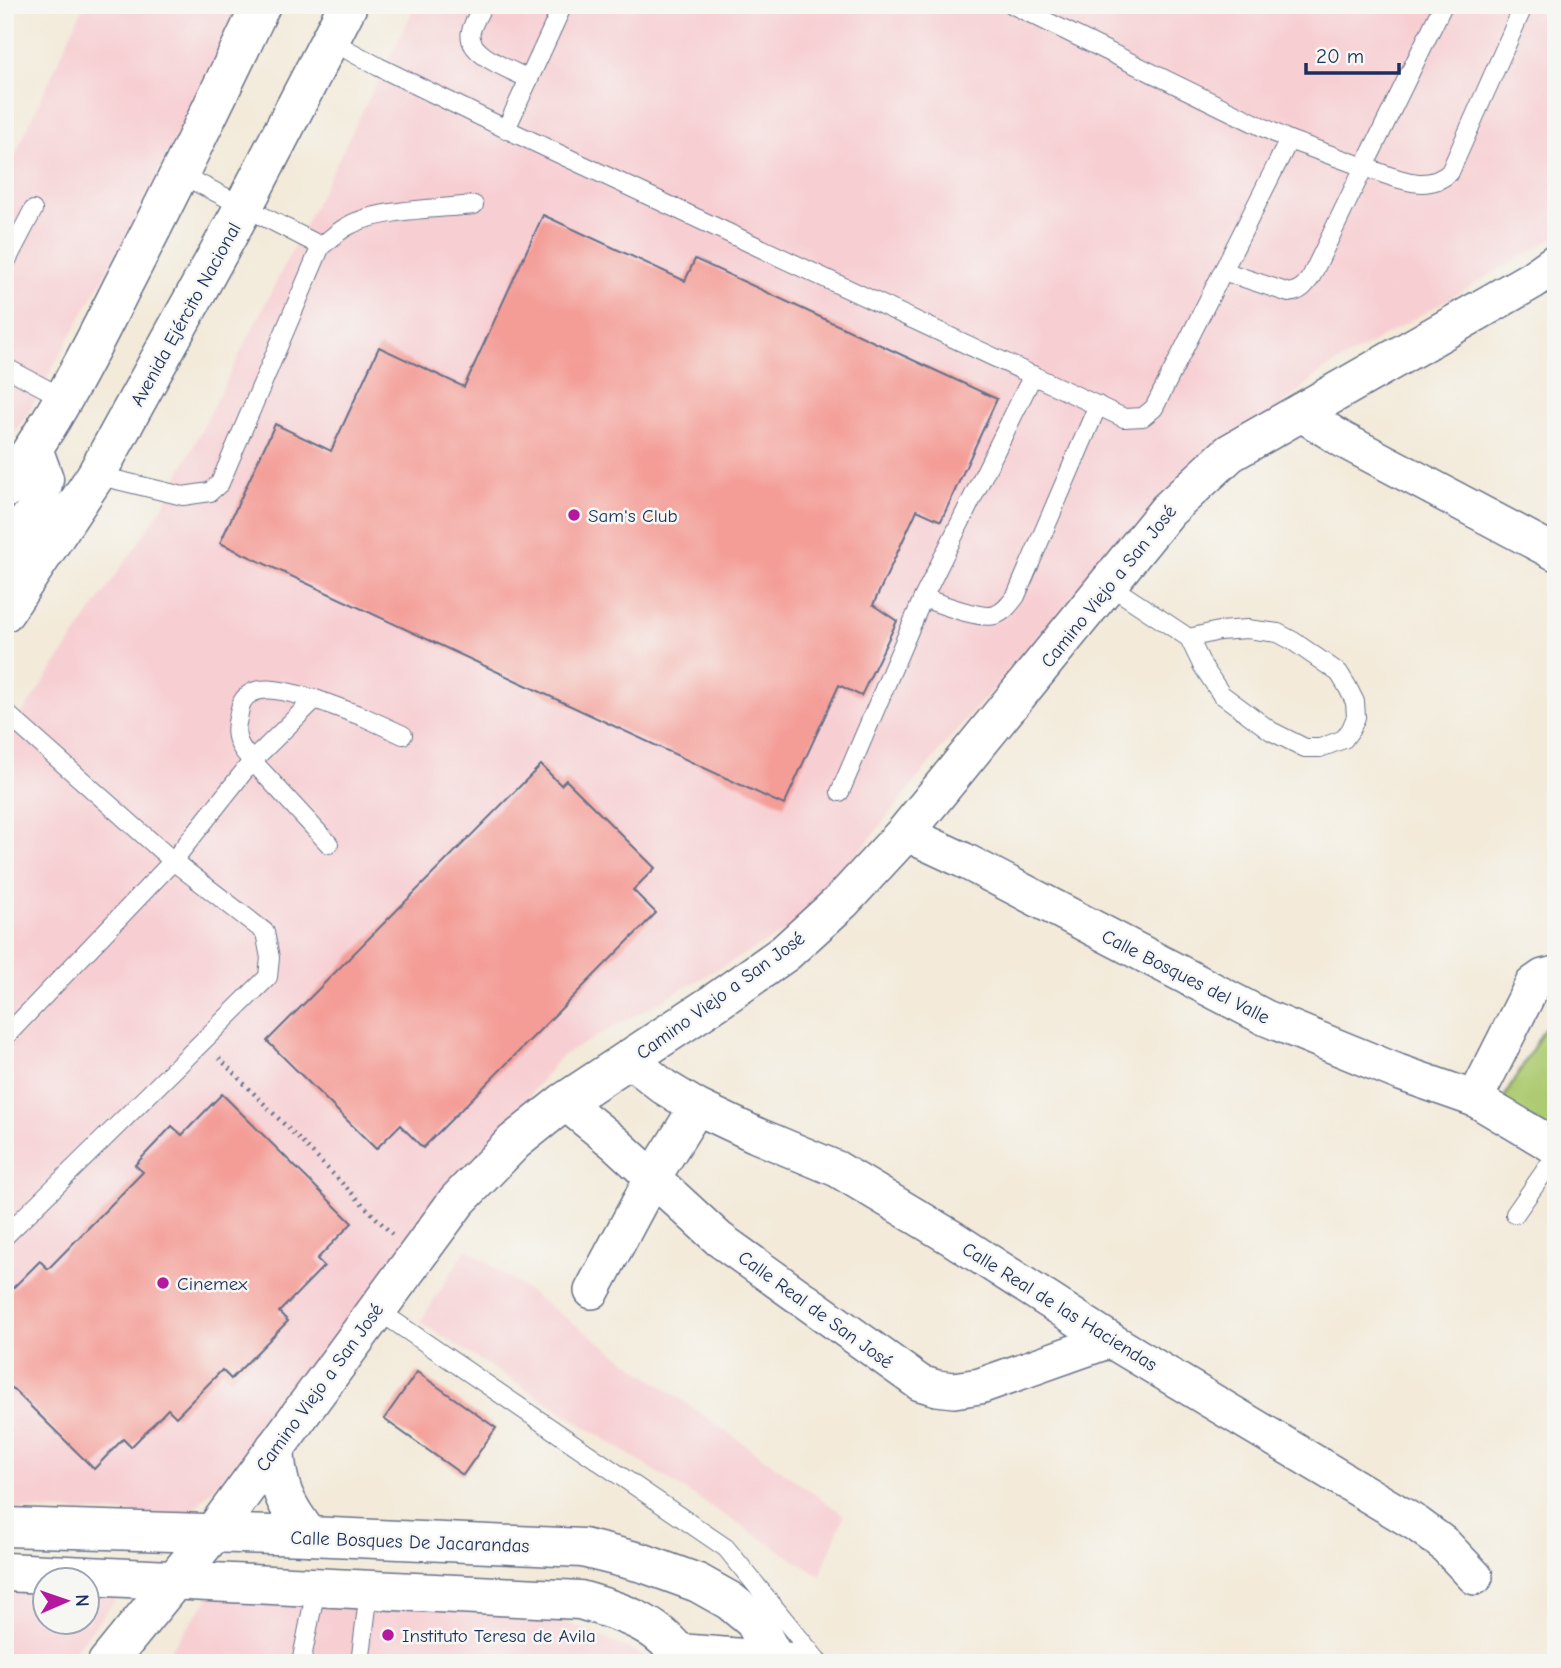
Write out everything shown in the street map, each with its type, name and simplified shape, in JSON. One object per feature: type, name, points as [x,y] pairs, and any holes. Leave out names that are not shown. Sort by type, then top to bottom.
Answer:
[{"type":"street","points":[[5,489],[34,451],[65,399],[180,174],[261,5]]},
{"type":"street","name":"Avenida Ejército Nacional","points":[[5,612],[96,475],[243,208],[348,5]]},
{"type":"street","name":"Camino Viejo a San José","points":[[107,1663],[213,1534],[457,1201],[514,1142],[564,1102],[785,953],[842,901],[905,833],[1168,510],[1230,453],[1532,280],[1556,262]]},
{"type":"street","points":[[1300,413],[1343,440],[1556,553]]},
{"type":"street","points":[[5,554],[38,507],[44,479],[34,451]]},
{"type":"street","name":"Calle Bosques del Valle","points":[[905,833],[963,860],[1266,1018],[1398,1072],[1475,1099],[1556,1147]]},
{"type":"street","points":[[1475,1099],[1533,984],[1543,977],[1556,974]]},
{"type":"street","name":"Calle Real de las Haciendas","points":[[629,1059],[664,1087],[697,1107],[837,1169],[952,1238],[1110,1340],[1418,1524],[1444,1544],[1475,1577]]},
{"type":"street","name":"Calle Real de San José","points":[[564,1102],[616,1144],[719,1239],[920,1383],[954,1390],[980,1386],[1110,1340]]},
{"type":"street","points":[[592,1291],[652,1179],[697,1107]]},
{"type":"street","points":[[275,1448],[276,1474],[284,1500],[309,1536]]},
{"type":"street","name":"Calle Bosques De Jacarandas","points":[[5,1527],[583,1548],[643,1563],[698,1583],[730,1601],[754,1621],[786,1661]]},
{"type":"street","points":[[5,1572],[580,1600],[618,1611],[642,1622],[662,1634],[681,1658],[786,1661]]},
{"type":"lane","points":[[483,5],[471,32],[472,47],[480,54],[529,79]]},
{"type":"lane","points":[[506,129],[563,5]]},
{"type":"lane","points":[[1013,5],[1290,140],[1410,182],[1430,184],[1441,180],[1450,172],[1524,5]]},
{"type":"lane","points":[[1223,271],[1289,293],[1304,287],[1443,5]]},
{"type":"lane","points":[[331,41],[379,68],[506,129],[1124,418],[1143,417],[1154,408],[1290,140]]},
{"type":"lane","points":[[180,174],[321,246]]},
{"type":"lane","points":[[96,475],[183,496],[210,492],[220,482],[321,246],[348,226],[365,219],[474,205]]},
{"type":"lane","points":[[5,264],[33,210]]},
{"type":"lane","points":[[5,367],[65,399]]},
{"type":"lane","points":[[840,792],[923,598],[1033,375]]},
{"type":"lane","points":[[923,598],[982,616],[994,616],[1007,608],[1016,596],[1098,405]]},
{"type":"lane","points":[[1109,584],[1189,638],[1202,665],[1221,694],[1271,731],[1305,748],[1320,748],[1343,739],[1352,729],[1356,717],[1355,702],[1339,673],[1293,641],[1278,633],[1256,629],[1219,631],[1189,638]]},
{"type":"lane","points":[[329,844],[238,744],[235,728],[242,702],[257,690],[315,699],[403,735]]},
{"type":"lane","points":[[5,1037],[173,861],[253,760],[315,699]]},
{"type":"lane","points":[[5,712],[173,861],[265,932],[269,944],[268,976],[5,1236]]},
{"type":"lane","points":[[1515,1214],[1556,1155]]},
{"type":"lane","points":[[376,1309],[726,1548],[819,1663]]},
{"type":"lane","points":[[301,1663],[316,1589]]},
{"type":"lane","points":[[360,1663],[369,1591]]},
{"type":"path","points":[[202,1042],[415,1257]]},
{"type":"shaded area","points":[[84,5],[241,5],[133,224],[27,415],[5,445],[5,177]]},
{"type":"shaded area","points":[[416,5],[1556,5],[1556,237],[1320,373],[1116,546],[941,749],[806,920],[560,1057],[289,1403],[189,1515],[5,1509],[5,739],[163,506]]},
{"type":"shaded area","points":[[467,1248],[844,1515],[820,1576],[420,1322]]},
{"type":"shaded area","points":[[5,1589],[32,1590],[32,1636],[87,1636],[65,1663],[5,1663]]},
{"type":"shaded area","points":[[102,1591],[123,1591],[102,1617]]},
{"type":"shaded area","name":"Instituto Teresa de Avila","points":[[214,1591],[543,1612],[649,1658],[652,1663],[161,1663]]},
{"type":"green space","points":[[1556,1010],[1556,1134],[1501,1103]]},
{"type":"building","name":"Sam's Club","points":[[543,215],[685,281],[695,259],[997,399],[941,521],[917,510],[873,605],[897,621],[861,696],[839,685],[784,805],[220,543],[275,424],[331,451],[379,347],[464,387]]},
{"type":"building","points":[[541,765],[561,785],[566,780],[655,868],[633,890],[656,913],[423,1148],[400,1125],[376,1149],[267,1041]]},
{"type":"building","name":"Cinemex","points":[[222,1094],[352,1223],[317,1259],[324,1266],[279,1312],[288,1321],[231,1379],[222,1370],[176,1417],[168,1409],[131,1447],[123,1439],[94,1469],[5,1381],[5,1296],[40,1261],[48,1269],[143,1172],[135,1165],[172,1126],[182,1135]]},
{"type":"building","points":[[417,1372],[496,1428],[463,1475],[384,1419]]},
{"type":"place","name":"Sam's Club","points":[[574,515]]},
{"type":"place","name":"Cinemex","points":[[163,1283]]},
{"type":"place","name":"Instituto Teresa de Avila","points":[[388,1635]]}]
